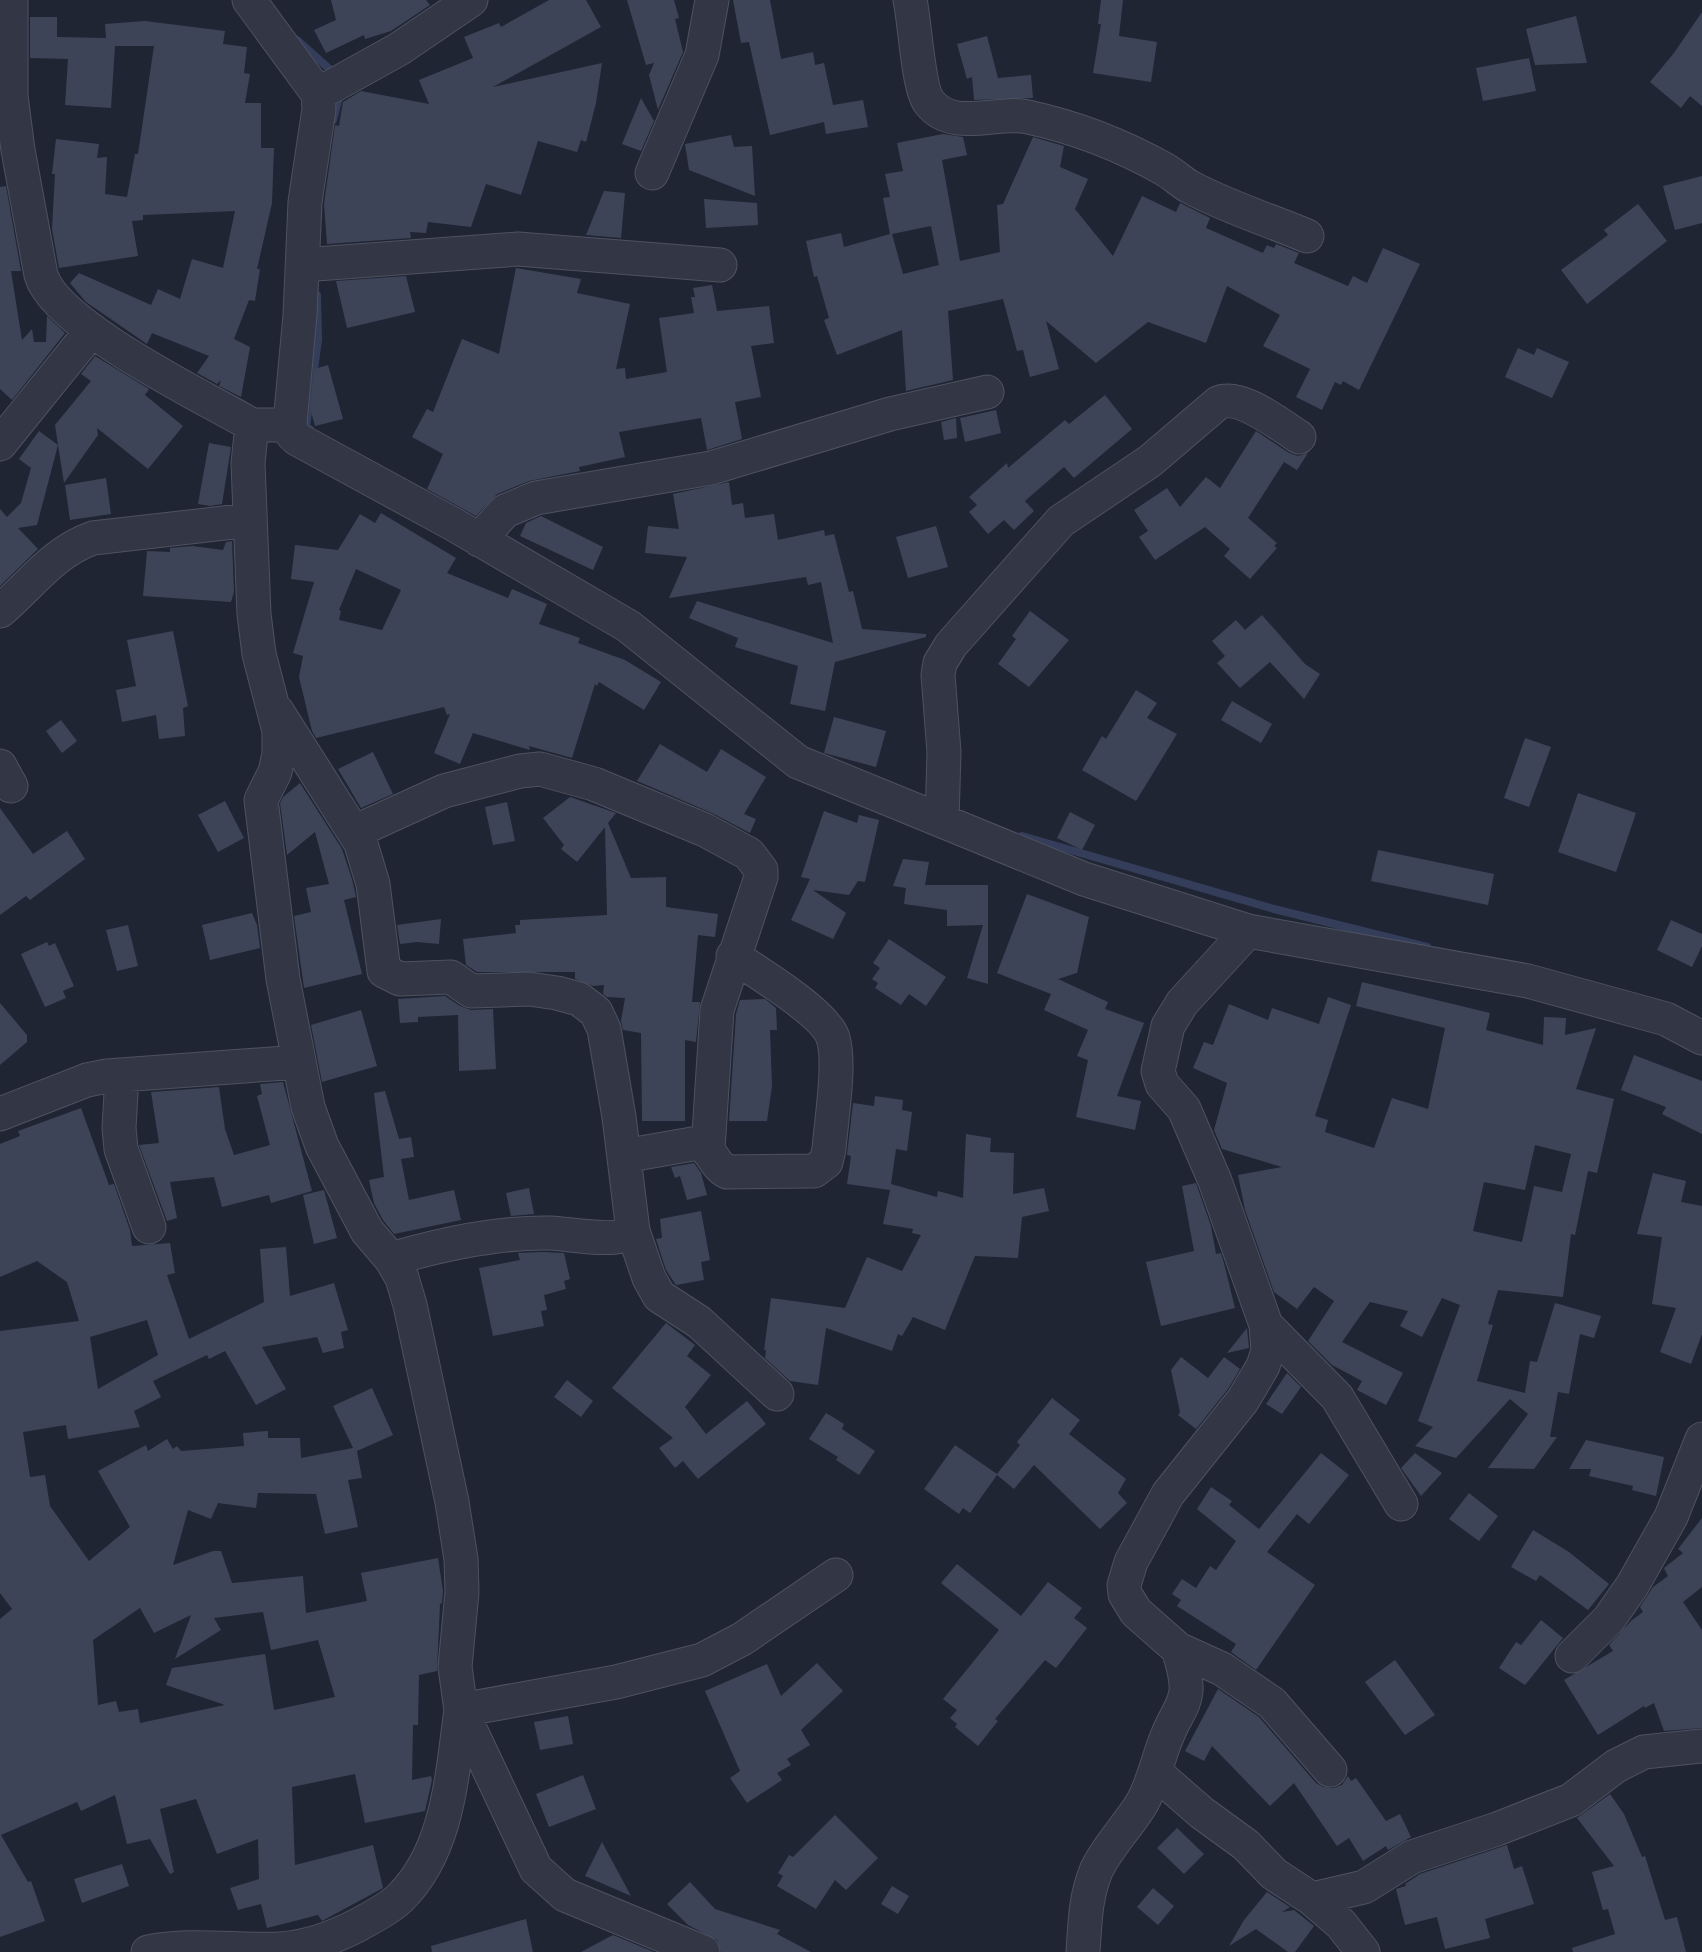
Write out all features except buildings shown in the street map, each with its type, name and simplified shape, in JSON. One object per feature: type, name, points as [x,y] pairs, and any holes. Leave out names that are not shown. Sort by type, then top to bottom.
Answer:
[{"type":"street","points":[[11,0],[11,96],[18,150],[40,275],[52,296],[92,330],[139,361],[252,425],[291,423]]},
{"type":"street","points":[[249,0],[318,94],[319,109],[305,202],[291,423],[297,439],[628,626],[798,762],[1084,879],[1248,931],[1528,981],[1666,1019],[1702,1038]]},
{"type":"street","points":[[318,94],[399,49],[471,0]]},
{"type":"street","points":[[652,173],[702,55],[712,0]]},
{"type":"street","points":[[910,0],[924,94],[938,110],[957,118],[975,119],[1008,115],[1052,123],[1119,147],[1164,170],[1190,187],[1307,236]]},
{"type":"street","points":[[303,260],[316,264],[518,249],[720,265]]},
{"type":"street","points":[[0,444],[92,330]]},
{"type":"street","points":[[479,540],[505,511],[536,498],[711,468],[890,414],[987,392]]},
{"type":"street","points":[[942,821],[944,752],[940,663],[951,645],[1032,551],[1061,521],[1150,461],[1218,403],[1226,399],[1238,401],[1299,436]]},
{"type":"street","points":[[252,425],[248,463],[254,614],[259,654],[274,707],[279,754],[275,772],[261,801],[283,979],[308,1107],[322,1146],[367,1231],[391,1259],[402,1278],[410,1305],[456,1522],[462,1592],[455,1667],[461,1710],[504,1806],[536,1869],[548,1882],[565,1894],[703,1952]]},
{"type":"street","points":[[0,612],[58,554],[75,544],[93,538],[250,520]]},
{"type":"street","points":[[274,707],[358,839],[373,884],[382,965],[390,976],[400,979],[451,977],[471,991],[529,989],[556,993],[579,999],[596,1012],[604,1029],[633,1231],[649,1278],[659,1296],[699,1322],[777,1394]]},
{"type":"street","points":[[358,839],[363,828],[444,791],[530,769],[564,774],[705,830],[753,859],[761,870],[761,878],[734,956],[717,1010],[708,1149],[713,1162],[727,1172],[817,1170],[826,1162],[829,1149],[836,1059],[833,1036],[790,994],[734,956]]},
{"type":"street","points":[[1248,931],[1182,1003],[1168,1026],[1158,1071],[1162,1084],[1180,1103],[1194,1128],[1266,1325],[1269,1340],[1263,1365],[1243,1400],[1168,1494],[1143,1536],[1124,1585],[1129,1604],[1178,1649],[1222,1669],[1272,1703],[1330,1770]]},
{"type":"street","points":[[0,1113],[87,1080],[122,1075],[299,1062]]},
{"type":"street","points":[[122,1075],[119,1128],[121,1149],[149,1227]]},
{"type":"street","points":[[624,1156],[698,1143],[708,1149]]},
{"type":"street","points":[[391,1259],[442,1245],[483,1238],[549,1233],[620,1237],[633,1231]]},
{"type":"street","points":[[1266,1325],[1336,1397],[1401,1504]]},
{"type":"street","points":[[1572,1656],[1609,1619],[1632,1586],[1671,1517],[1702,1440]]},
{"type":"street","points":[[461,1710],[616,1682],[702,1660],[741,1639],[836,1575]]},
{"type":"street","points":[[1083,1952],[1087,1896],[1097,1868],[1142,1802],[1156,1773],[1163,1747],[1186,1698],[1185,1672],[1178,1649]]},
{"type":"street","points":[[148,1952],[282,1948],[329,1940],[375,1916],[400,1898],[420,1873],[438,1840],[450,1783],[461,1710]]},
{"type":"street","points":[[1312,1899],[1364,1887],[1412,1857],[1497,1829],[1570,1800],[1616,1766],[1644,1752],[1702,1746]]},
{"type":"street","points":[[1156,1773],[1202,1814],[1245,1845],[1274,1874],[1312,1899],[1341,1924],[1363,1952]]},
{"type":"waterway","points":[[297,40],[335,74]]},
{"type":"waterway","points":[[333,120],[340,94]]},
{"type":"waterway","points":[[310,429],[306,427],[318,340],[317,295]]},
{"type":"waterway","points":[[1022,836],[1274,909],[1427,947]]}]
